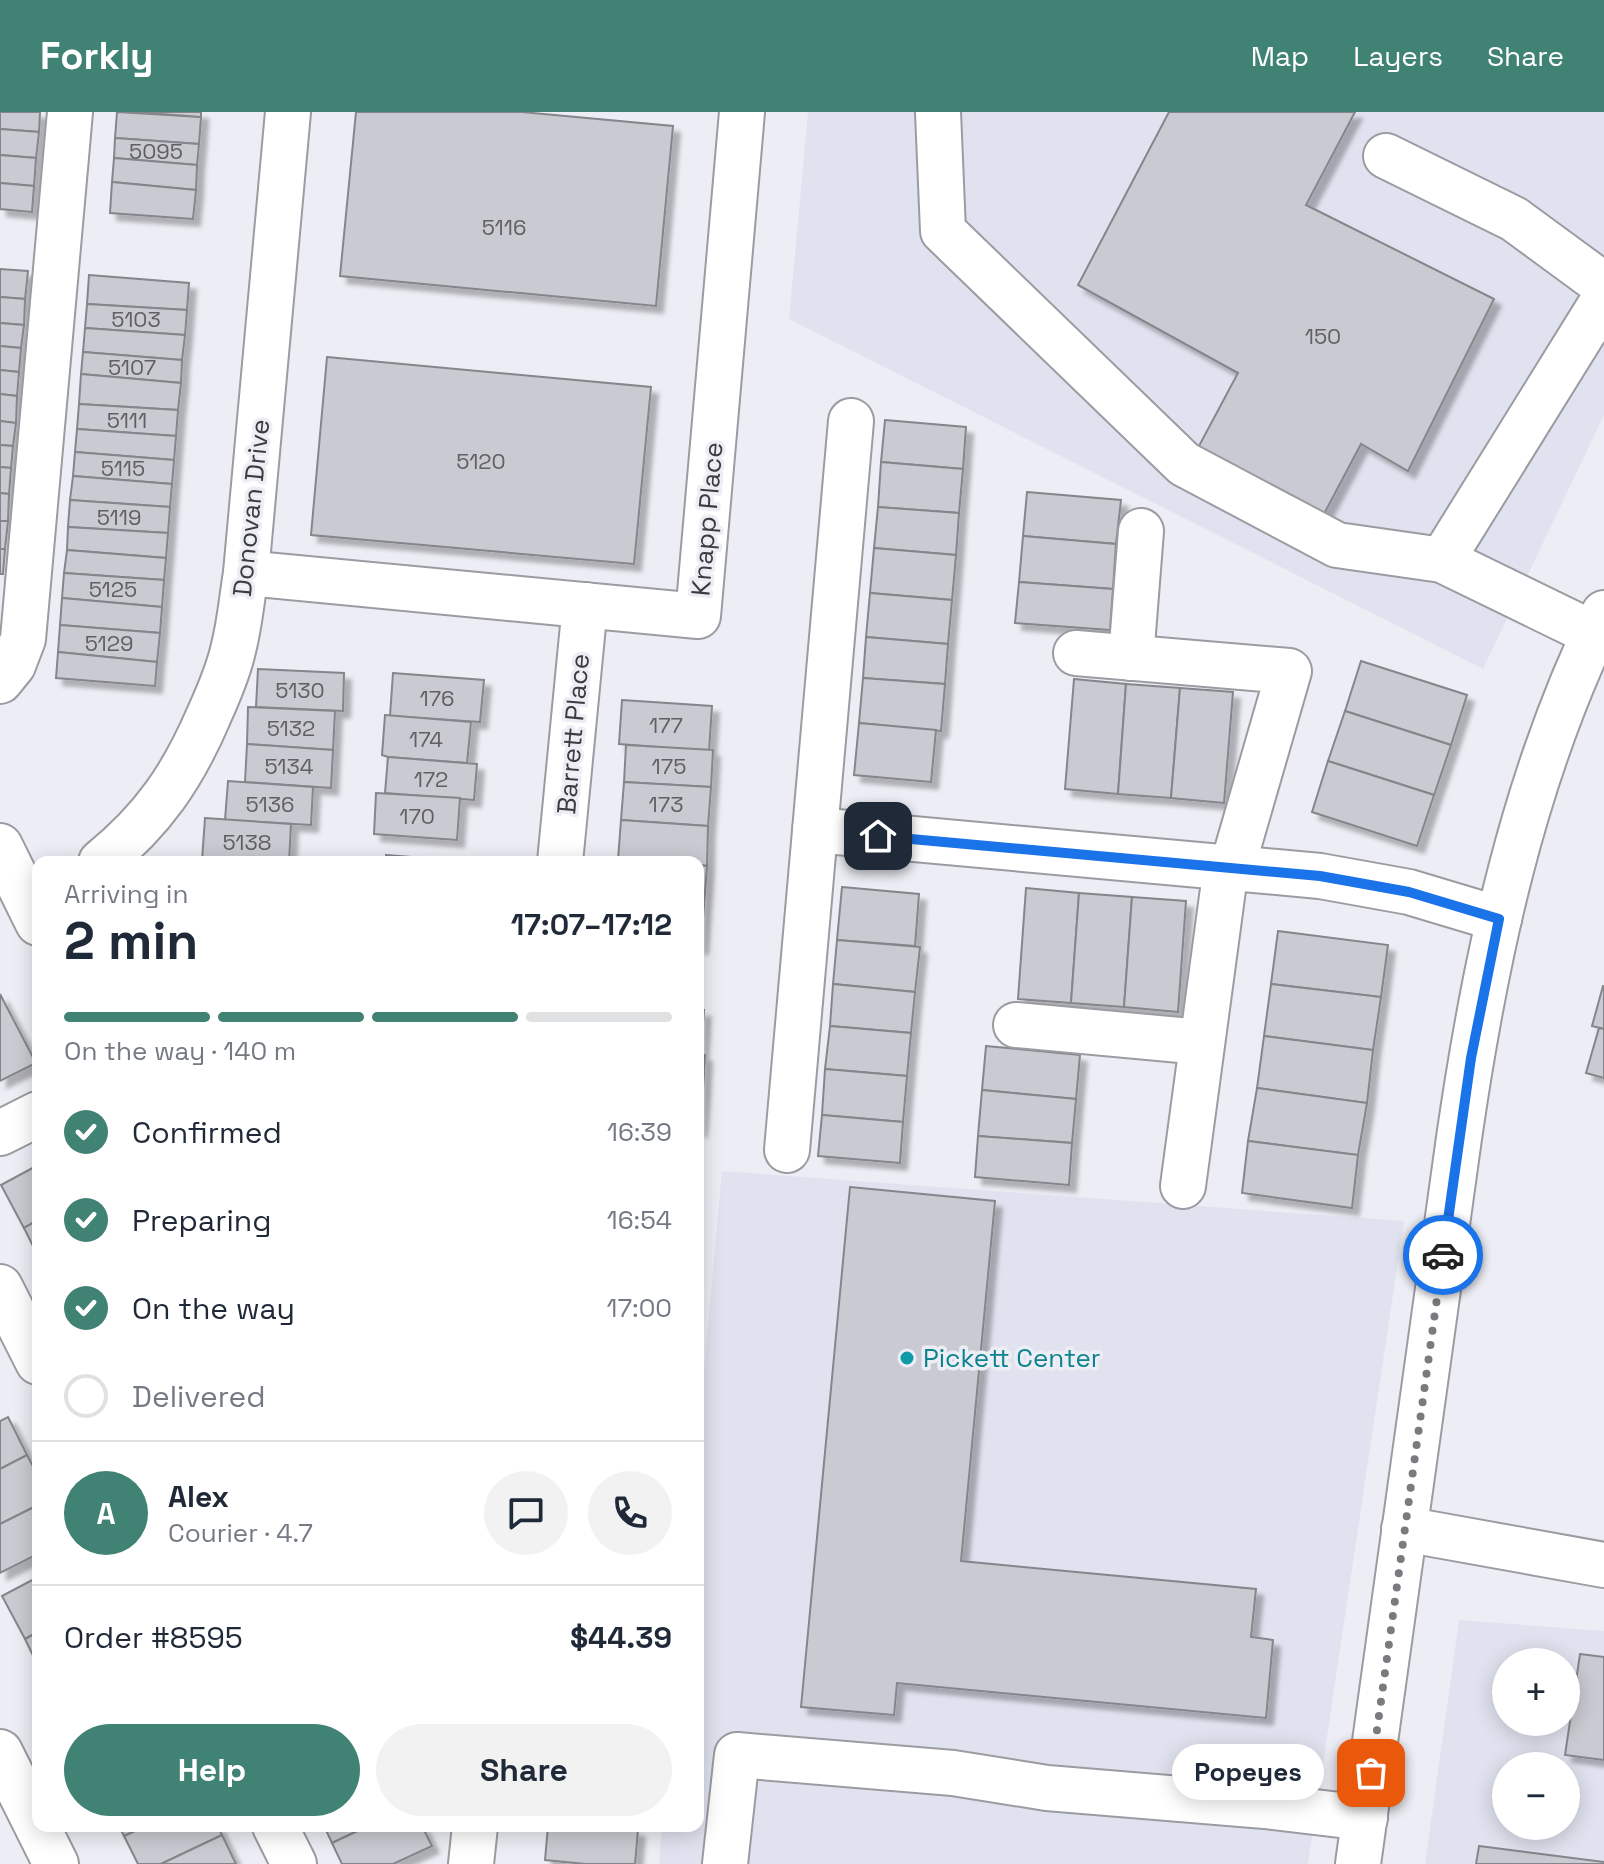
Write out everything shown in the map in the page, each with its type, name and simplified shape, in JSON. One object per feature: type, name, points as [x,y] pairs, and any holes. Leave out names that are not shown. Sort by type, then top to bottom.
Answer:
[{"type":"street","points":[[0,681],[13,665],[23,639],[70,112]]},
{"type":"street","name":"Donovan Drive","points":[[108,856],[155,809],[175,783],[197,744],[234,649],[246,573],[288,112]]},
{"type":"street","name":"Knapp Place","points":[[246,573],[698,616],[742,112]]},
{"type":"street","points":[[938,112],[943,231],[1184,464],[1337,545],[1442,560],[1599,623],[1546,753],[1525,820],[1499,919],[1471,1058],[1358,1864]]},
{"type":"street","points":[[1386,156],[1514,219],[1604,285]]},
{"type":"street","points":[[1442,560],[1604,299]]},
{"type":"street","points":[[787,1150],[851,421]]},
{"type":"street","points":[[1131,658],[1141,531]]},
{"type":"street","name":"Barrett Place","points":[[561,856],[585,605]]},
{"type":"street","points":[[1076,653],[1289,671],[1229,868],[1183,1186]]},
{"type":"street","points":[[815,830],[1320,876],[1409,892],[1499,919]]},
{"type":"street","points":[[0,846],[27,914]]},
{"type":"street","points":[[1016,1025],[1202,1042]]},
{"type":"street","points":[[0,1133],[32,1117]]},
{"type":"street","points":[[0,1287],[32,1350]]},
{"type":"street","points":[[1404,1529],[1604,1565]]},
{"type":"street","points":[[0,1752],[32,1816]]},
{"type":"street","points":[[725,1864],[737,1755],[953,1773],[1047,1788],[1265,1806],[1365,1818]]},
{"type":"street","points":[[40,1832],[56,1864]]},
{"type":"street","points":[[278,1832],[294,1864]]},
{"type":"street","points":[[471,1864],[474,1832]]},
{"type":"shaded area","points":[[808,112],[1604,112],[1604,415],[1483,669],[789,319]]},
{"type":"shaded area","points":[[722,1171],[1404,1221],[1308,1864],[659,1864],[662,1832],[704,1832],[704,1370]]},
{"type":"shaded area","points":[[1459,1620],[1604,1631],[1604,1864],[1425,1864]]},
{"type":"building","points":[[0,112],[40,112],[39,132],[0,129]]},
{"type":"building","points":[[117,112],[201,117],[199,144],[115,138]]},
{"type":"building","points":[[135,112],[201,112],[201,117]]},
{"type":"building","points":[[356,112],[522,112],[673,126],[656,306],[340,276]]},
{"type":"building","points":[[1169,112],[1355,112],[1306,205],[1494,299],[1408,471],[1361,444],[1316,529],[1192,459],[1238,373],[1078,285]]},
{"type":"building","points":[[0,129],[39,132],[36,158],[0,155]]},
{"type":"building","points":[[115,138],[199,144],[197,165],[114,158]]},
{"type":"building","points":[[0,155],[36,158],[34,186],[0,183]]},
{"type":"building","points":[[114,158],[197,165],[196,190],[112,182]]},
{"type":"building","points":[[112,182],[196,190],[193,219],[110,213]]},
{"type":"building","points":[[0,183],[34,186],[32,212],[0,209]]},
{"type":"building","points":[[0,269],[28,271],[25,299],[0,297]]},
{"type":"building","points":[[89,275],[189,283],[187,310],[87,304]]},
{"type":"building","points":[[0,297],[25,299],[24,325],[0,323]]},
{"type":"building","points":[[87,304],[187,310],[185,335],[85,328]]},
{"type":"building","points":[[0,323],[24,325],[21,348],[0,346]]},
{"type":"building","points":[[85,328],[185,335],[182,360],[83,352]]},
{"type":"building","points":[[0,346],[21,348],[19,372],[0,370]]},
{"type":"building","points":[[83,352],[182,360],[181,383],[81,374]]},
{"type":"building","points":[[327,357],[651,387],[634,564],[311,535]]},
{"type":"building","points":[[0,370],[19,372],[17,396],[0,394]]},
{"type":"building","points":[[81,374],[181,383],[178,410],[79,404]]},
{"type":"building","points":[[0,394],[17,396],[16,423],[0,421]]},
{"type":"building","points":[[79,404],[178,410],[176,436],[77,429]]},
{"type":"building","points":[[885,420],[966,427],[963,469],[881,462]]},
{"type":"building","points":[[0,421],[16,423],[13,446],[0,445]]},
{"type":"building","points":[[77,429],[176,436],[174,460],[75,452]]},
{"type":"building","points":[[0,445],[13,446],[11,468],[0,467]]},
{"type":"building","points":[[75,452],[174,460],[172,484],[73,476]]},
{"type":"building","points":[[881,462],[963,469],[959,513],[878,507]]},
{"type":"building","points":[[0,467],[11,468],[9,494],[0,493]]},
{"type":"building","points":[[73,476],[172,484],[170,507],[70,500]]},
{"type":"building","points":[[1027,492],[1121,500],[1116,544],[1023,536]]},
{"type":"building","points":[[0,493],[9,494],[8,521],[0,521]]},
{"type":"building","points":[[70,500],[170,507],[168,533],[68,527]]},
{"type":"building","points":[[878,507],[959,513],[956,555],[874,548]]},
{"type":"building","points":[[0,521],[8,521],[5,549],[0,549]]},
{"type":"building","points":[[68,527],[168,533],[166,558],[67,550]]},
{"type":"building","points":[[1023,536],[1116,544],[1113,589],[1019,582]]},
{"type":"building","points":[[874,548],[956,555],[952,600],[870,593]]},
{"type":"building","points":[[0,549],[5,549],[3,574],[0,574]]},
{"type":"building","points":[[67,550],[166,558],[164,580],[64,573]]},
{"type":"building","points":[[64,573],[164,580],[162,607],[62,598]]},
{"type":"building","points":[[1019,582],[1113,589],[1110,630],[1015,623]]},
{"type":"building","points":[[870,593],[952,600],[948,644],[866,637]]},
{"type":"building","points":[[62,598],[162,607],[160,633],[60,625]]},
{"type":"building","points":[[60,625],[160,633],[157,662],[58,652]]},
{"type":"building","points":[[866,637],[948,644],[945,684],[863,678]]},
{"type":"building","points":[[58,652],[157,662],[155,686],[56,678]]},
{"type":"building","points":[[1361,661],[1467,695],[1451,745],[1345,711]]},
{"type":"building","points":[[258,669],[344,673],[343,711],[256,707]]},
{"type":"building","points":[[393,673],[484,680],[480,722],[390,716]]},
{"type":"building","points":[[863,678],[945,684],[941,731],[859,723]]},
{"type":"building","points":[[1074,679],[1126,684],[1118,794],[1065,789]]},
{"type":"building","points":[[1126,684],[1180,688],[1171,798],[1118,794]]},
{"type":"building","points":[[1180,688],[1233,692],[1224,803],[1171,798]]},
{"type":"building","points":[[622,700],[712,706],[709,751],[619,744]]},
{"type":"building","points":[[248,707],[335,711],[333,750],[247,744]]},
{"type":"building","points":[[1345,711],[1451,745],[1434,795],[1328,761]]},
{"type":"building","points":[[385,715],[471,722],[467,763],[382,755]]},
{"type":"building","points":[[859,723],[936,730],[931,782],[854,775]]},
{"type":"building","points":[[247,744],[333,750],[331,788],[245,782]]},
{"type":"building","points":[[626,745],[713,750],[711,787],[624,782]]},
{"type":"building","points":[[388,757],[477,764],[474,800],[385,793]]},
{"type":"building","points":[[1328,761],[1434,795],[1417,846],[1312,812]]},
{"type":"building","points":[[228,781],[313,787],[311,825],[225,820]]},
{"type":"building","points":[[624,782],[711,787],[708,826],[621,820]]},
{"type":"building","points":[[376,793],[460,798],[457,840],[374,834]]},
{"type":"building","points":[[205,818],[291,824],[289,856],[202,856]]},
{"type":"building","points":[[621,820],[708,826],[707,866],[704,866],[704,856],[618,856]]},
{"type":"building","points":[[704,866],[707,866],[704,905]]},
{"type":"building","points":[[842,887],[919,894],[915,946],[837,940]]},
{"type":"building","points":[[1026,888],[1079,893],[1071,1003],[1018,999]]},
{"type":"building","points":[[1079,893],[1132,897],[1124,1007],[1071,1003]]},
{"type":"building","points":[[1132,897],[1186,901],[1178,1012],[1124,1007]]},
{"type":"building","points":[[1278,931],[1388,945],[1381,997],[1271,984]]},
{"type":"building","points":[[837,940],[920,947],[915,992],[833,984]]},
{"type":"building","points":[[833,984],[915,992],[911,1033],[830,1026]]},
{"type":"building","points":[[1271,984],[1381,997],[1373,1050],[1264,1036]]},
{"type":"building","points":[[1604,986],[1604,1029],[1592,1026]]},
{"type":"building","points":[[0,994],[32,1055],[32,1065],[0,1081]]},
{"type":"building","points":[[830,1026],[911,1033],[907,1076],[825,1069]]},
{"type":"building","points":[[1599,1028],[1604,1029],[1604,1078],[1586,1073]]},
{"type":"building","points":[[1264,1036],[1373,1050],[1367,1103],[1257,1088]]},
{"type":"building","points":[[986,1046],[1080,1055],[1076,1099],[982,1090]]},
{"type":"building","points":[[825,1069],[907,1076],[903,1122],[822,1115]]},
{"type":"building","points":[[1257,1088],[1367,1103],[1358,1155],[1248,1141]]},
{"type":"building","points":[[982,1090],[1076,1099],[1072,1143],[978,1136]]},
{"type":"building","points":[[822,1115],[903,1122],[900,1163],[818,1156]]},
{"type":"building","points":[[978,1136],[1072,1143],[1069,1185],[975,1177]]},
{"type":"building","points":[[1248,1141],[1358,1155],[1352,1208],[1242,1193]]},
{"type":"building","points":[[32,1168],[32,1223],[24,1228],[1,1185]]},
{"type":"building","name":"Pickett Center","points":[[850,1187],[995,1201],[961,1561],[1256,1589],[1251,1637],[1273,1640],[1266,1718],[897,1683],[894,1715],[801,1707]]},
{"type":"building","points":[[32,1223],[32,1244],[24,1228]]},
{"type":"building","points":[[8,1417],[27,1455],[0,1469],[0,1421]]},
{"type":"building","points":[[27,1455],[32,1465],[32,1508],[0,1524],[0,1469]]},
{"type":"building","points":[[32,1508],[32,1557],[0,1573],[0,1524]]},
{"type":"building","points":[[32,1580],[32,1635],[25,1639],[2,1596]]},
{"type":"building","points":[[32,1635],[32,1654],[25,1639]]},
{"type":"building","points":[[1580,1654],[1604,1657],[1604,1760],[1580,1757],[1580,1752],[1565,1752],[1568,1736],[1580,1736]]},
{"type":"building","points":[[133,1832],[221,1832],[222,1835],[161,1864],[138,1864],[124,1836]]},
{"type":"building","points":[[327,1832],[355,1832],[332,1843]]},
{"type":"building","points":[[355,1832],[425,1832],[432,1846],[393,1864],[342,1864],[332,1843]]},
{"type":"building","points":[[547,1832],[638,1832],[635,1864],[545,1860]]},
{"type":"building","points":[[222,1835],[236,1864],[161,1864]]},
{"type":"building","points":[[1479,1846],[1604,1862],[1604,1864],[1476,1864]]},
{"type":"way so far","points":[[1371,1773],[1443,1255]]},
{"type":"place","name":"Pickett Center","points":[[907,1358]]},
{"type":"place","name":"Popeyes","points":[[1371,1773]]},
{"type":"route","points":[[878,836],[1320,876],[1409,892],[1499,919],[1471,1058],[1443,1255]]}]
